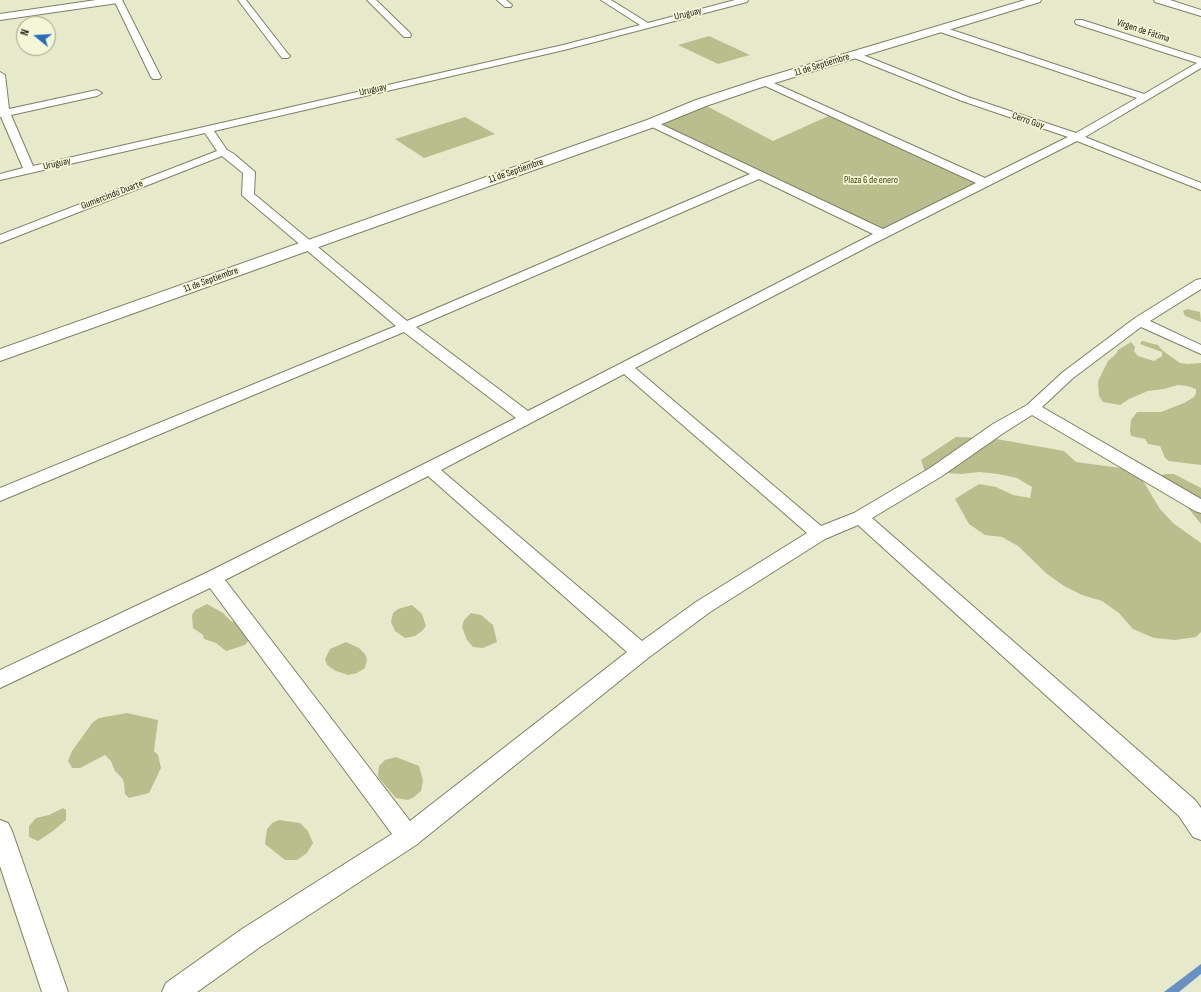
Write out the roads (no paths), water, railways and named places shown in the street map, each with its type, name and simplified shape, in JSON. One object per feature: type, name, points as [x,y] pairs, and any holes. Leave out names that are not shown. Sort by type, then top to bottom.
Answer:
[{"type":"main road","points":[[0,17],[118,0]]},
{"type":"main road","name":"11 de Septiembre","points":[[0,355],[652,123],[701,103],[764,82],[1036,0]]},
{"type":"main road","points":[[1159,0],[1201,13]]},
{"type":"street","points":[[118,0],[156,77]]},
{"type":"street","points":[[242,0],[285,56]]},
{"type":"street","points":[[371,0],[407,35]]},
{"type":"street","points":[[501,0],[508,6]]},
{"type":"street","points":[[605,0],[646,25]]},
{"type":"street","name":"Uruguay","points":[[0,177],[564,47],[744,0]]},
{"type":"street","name":"Virgen de Fátima","points":[[1079,22],[1201,61]]},
{"type":"street","points":[[940,29],[1144,97]]},
{"type":"street","name":"Cerro Guy","points":[[855,55],[965,99],[1077,137],[1201,187]]},
{"type":"street","points":[[0,679],[213,578],[528,419],[883,234],[1077,137],[1201,64]]},
{"type":"street","points":[[0,75],[2,114],[29,170]]},
{"type":"street","points":[[764,82],[986,182]]},
{"type":"street","points":[[2,114],[97,93]]},
{"type":"street","points":[[652,123],[883,234]]},
{"type":"street","points":[[208,129],[223,152],[249,172],[248,195],[406,327],[528,419]]},
{"type":"street","name":"Gumercindo Duarte","points":[[0,238],[223,152]]},
{"type":"street","points":[[0,495],[406,327],[758,174]]},
{"type":"street","points":[[175,992],[250,938],[408,837],[640,652],[703,606],[819,534],[860,517],[936,472],[999,428],[1032,408],[1068,375],[1140,321],[1201,283]]},
{"type":"street","points":[[1140,321],[1201,350]]},
{"type":"street","points":[[626,368],[819,534]]},
{"type":"street","points":[[1032,408],[1201,507]]},
{"type":"street","points":[[430,469],[640,652]]},
{"type":"street","points":[[860,517],[1187,808],[1200,825],[1201,829]]},
{"type":"street","points":[[213,578],[408,837]]},
{"type":"street","points":[[0,831],[55,992]]},
{"type":"water","points":[[1201,964],[1201,974],[1179,992],[1164,992]]},
{"type":"park label","name":"Plaza 6 de enero","points":[[871,180]]}]
